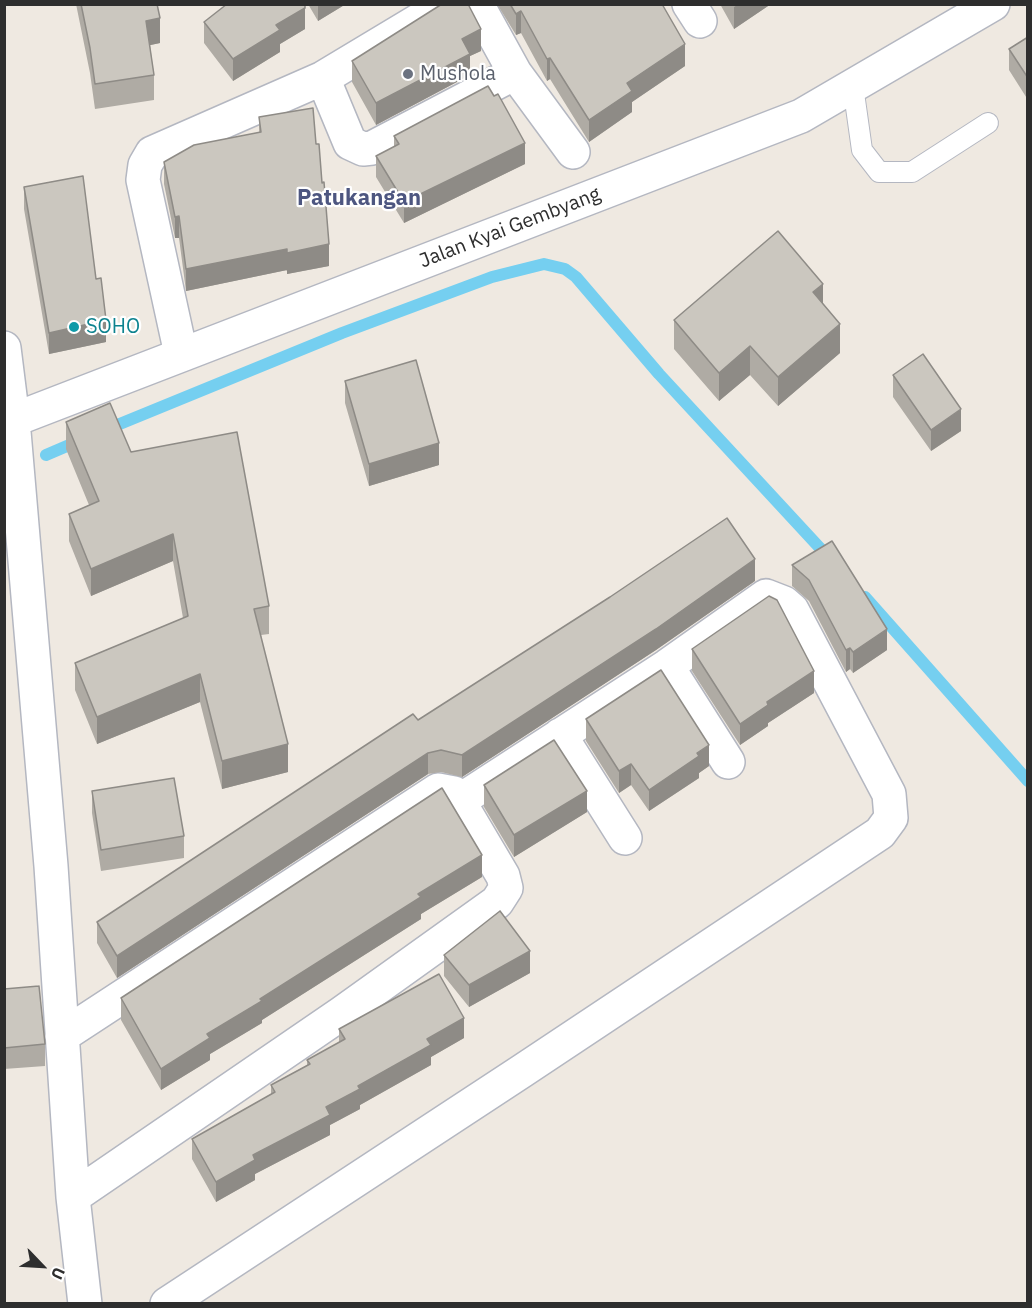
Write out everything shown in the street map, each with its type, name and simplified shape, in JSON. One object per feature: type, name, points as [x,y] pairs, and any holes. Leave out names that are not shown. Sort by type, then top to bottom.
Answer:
[{"type":"street","points":[[181,354],[143,180],[145,165],[152,153],[323,78],[446,4]]},
{"type":"street","points":[[477,4],[515,73],[573,152]]},
{"type":"street","name":"Jalan Kyai Gembyang","points":[[13,420],[801,116],[993,4]]},
{"type":"street","points":[[323,78],[350,143],[363,149],[372,148],[515,73]]},
{"type":"street","points":[[4,348],[13,420],[50,854],[73,1197],[86,1304]]},
{"type":"street","points":[[167,1304],[880,833],[891,818],[888,794],[792,610],[784,603],[766,596],[667,666],[459,801]]},
{"type":"street","points":[[667,666],[728,762]]},
{"type":"street","points":[[560,735],[625,838]]},
{"type":"street","points":[[62,1036],[438,790],[454,793],[503,876],[506,888],[504,895],[342,1013],[73,1197]]},
{"type":"lane","points":[[853,86],[862,150],[879,172],[912,172],[988,123]]},
{"type":"building","points":[[81,4],[157,4],[160,18],[146,21],[154,75],[95,84]]},
{"type":"building","points":[[227,4],[305,4],[305,8],[276,25],[280,30],[233,59],[204,22]]},
{"type":"building","points":[[442,4],[468,4],[481,29],[462,39],[470,54],[376,103],[352,61]]},
{"type":"building","points":[[510,4],[662,4],[685,44],[627,83],[632,91],[589,120],[550,58],[547,59],[521,11],[516,14]]},
{"type":"building","points":[[1028,37],[1028,78],[1009,49]]},
{"type":"building","points":[[488,86],[494,96],[498,94],[525,143],[404,202],[376,156],[399,144],[394,136]]},
{"type":"building","points":[[313,108],[316,144],[319,144],[322,183],[324,182],[329,244],[287,253],[287,249],[186,269],[179,216],[175,217],[164,162],[194,145],[261,132],[259,117]]},
{"type":"building","points":[[83,176],[96,279],[101,278],[106,320],[49,333],[24,187]]},
{"type":"building","points":[[778,231],[823,284],[813,292],[840,324],[778,377],[750,346],[719,373],[674,320]]},
{"type":"building","points":[[923,354],[961,409],[931,430],[893,375]]},
{"type":"building","points":[[416,360],[439,443],[369,464],[345,381]]},
{"type":"building","points":[[110,403],[131,452],[237,432],[269,606],[254,609],[288,744],[222,761],[200,674],[97,717],[75,663],[188,616],[173,534],[91,569],[69,514],[99,501],[66,422]]},
{"type":"building","points":[[727,518],[755,559],[656,629],[462,755],[441,750],[428,753],[117,956],[97,922],[413,714],[418,720],[610,597]]},
{"type":"building","points":[[832,541],[887,629],[853,652],[850,648],[846,650],[809,580],[792,565]]},
{"type":"building","points":[[769,596],[777,600],[814,671],[767,702],[768,705],[740,724],[692,649]]},
{"type":"building","points":[[661,670],[709,745],[697,753],[699,756],[649,790],[631,764],[619,771],[586,719]]},
{"type":"building","points":[[554,740],[587,791],[514,835],[484,785]]},
{"type":"building","points":[[174,778],[184,836],[101,850],[92,791]]},
{"type":"building","points":[[442,788],[482,855],[418,894],[421,897],[260,999],[262,1001],[207,1034],[210,1038],[161,1069],[121,998]]},
{"type":"building","points":[[500,911],[530,951],[469,985],[444,955]]},
{"type":"building","points":[[439,974],[464,1018],[427,1039],[431,1045],[358,1086],[360,1089],[326,1107],[330,1115],[253,1155],[255,1160],[216,1182],[192,1139],[275,1092],[271,1085],[310,1064],[307,1060],[345,1039],[339,1029]]},
{"type":"building","points":[[39,986],[45,1044],[4,1048],[4,989]]},
{"type":"waterway","points":[[105,430],[342,333],[492,277],[544,264],[565,269],[576,277],[659,374],[831,560]]},
{"type":"waterway","points":[[46,455],[81,440]]},
{"type":"waterway","points":[[865,597],[1028,781]]},
{"type":"place","name":"Mushola","points":[[408,74]]},
{"type":"place","name":"SOHO","points":[[74,327]]},
{"type":"district","name":"Patukangan","points":[[359,199]]}]
